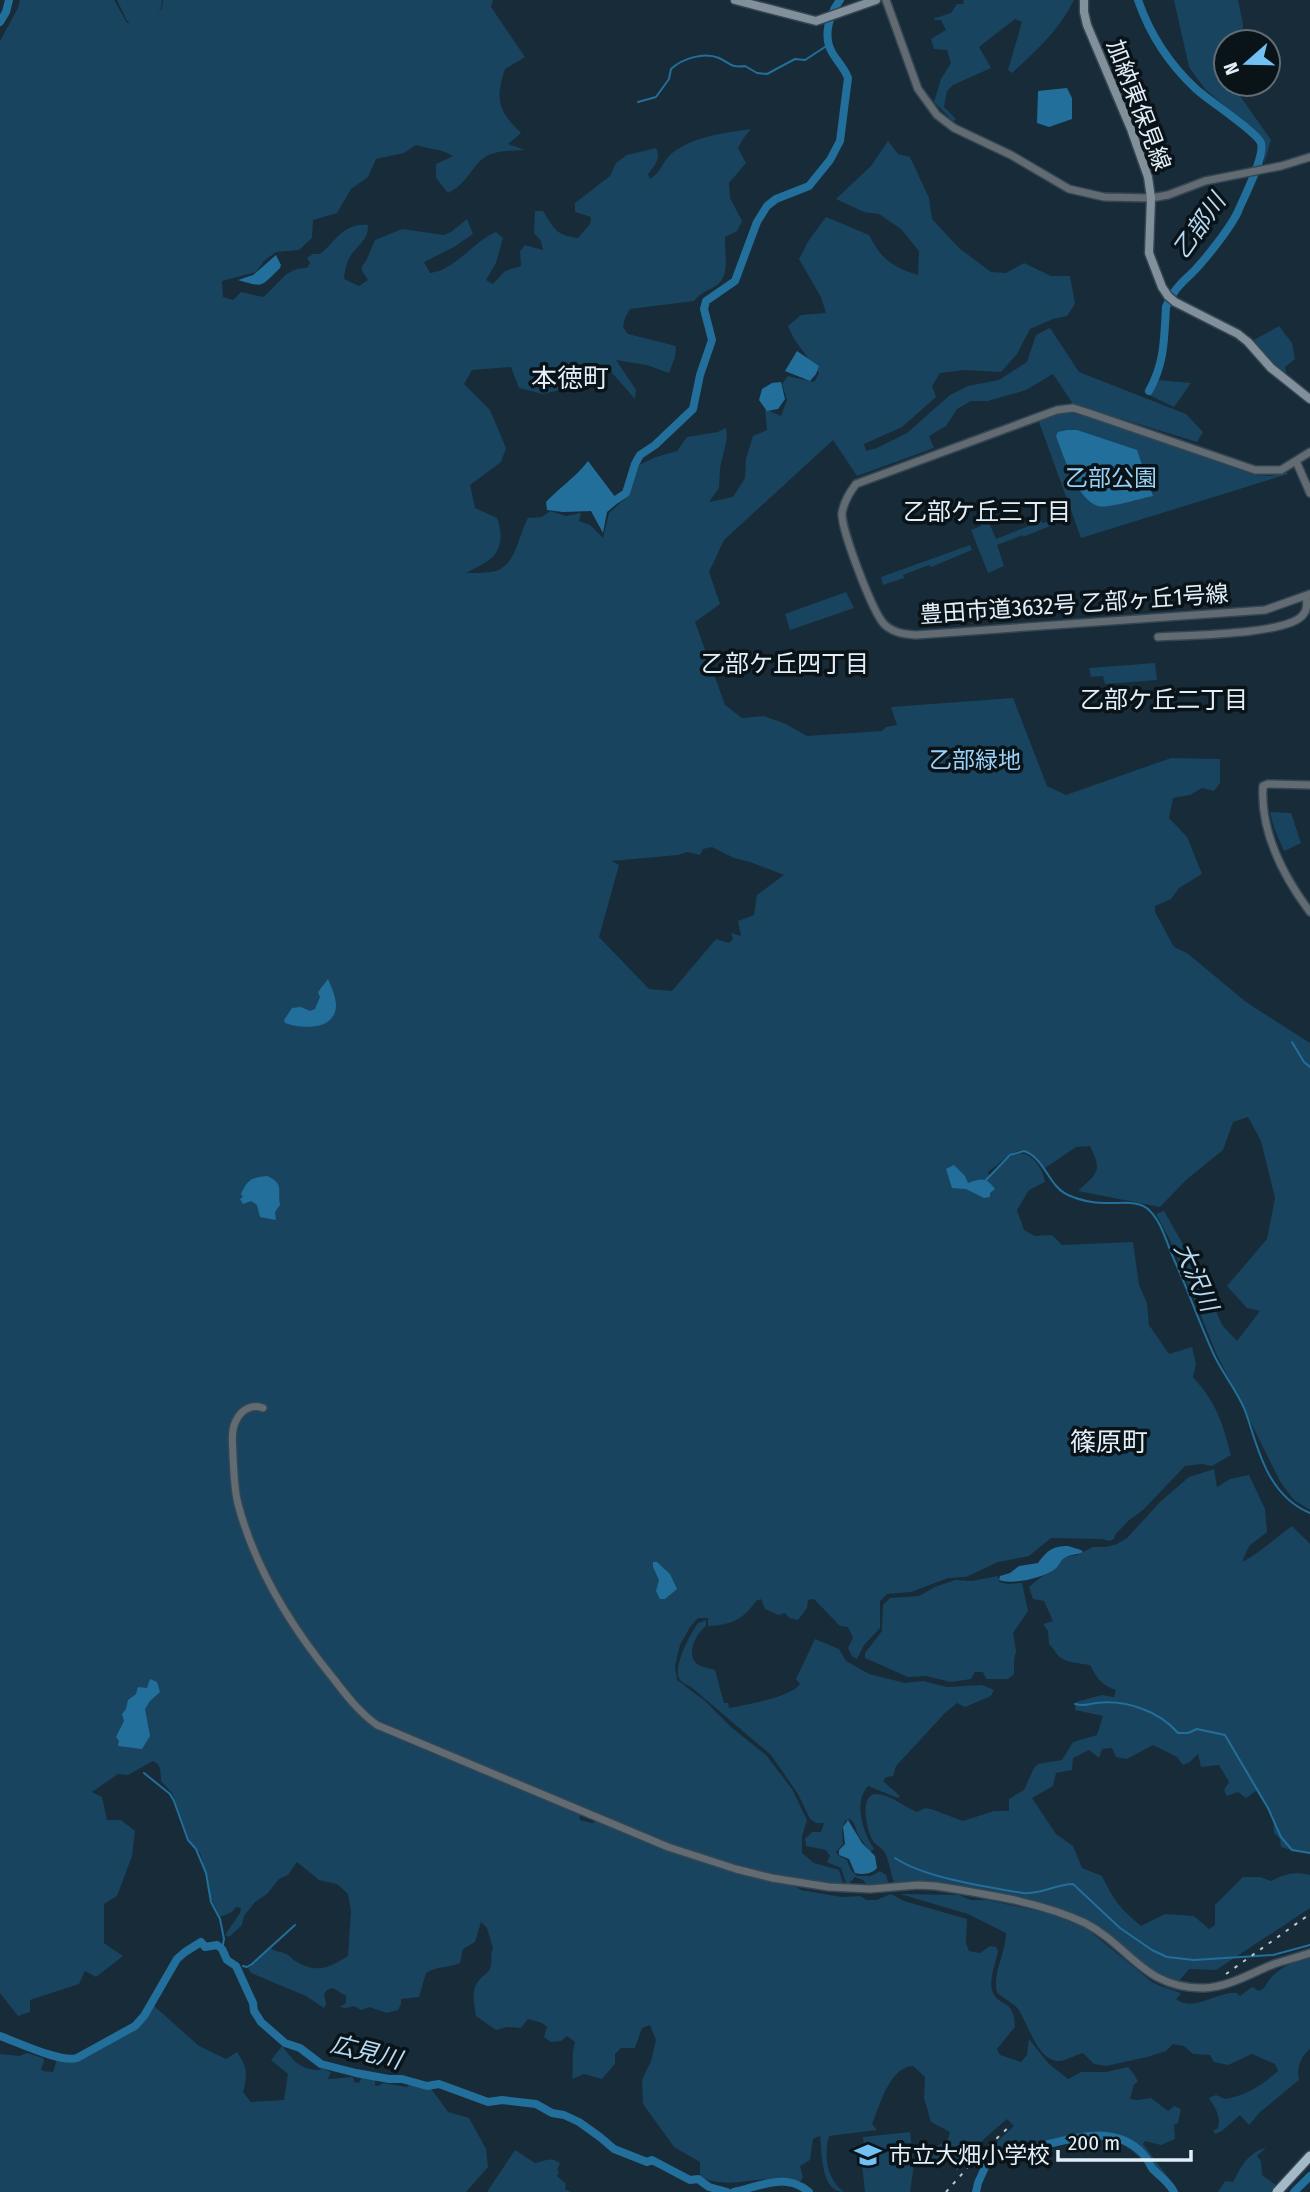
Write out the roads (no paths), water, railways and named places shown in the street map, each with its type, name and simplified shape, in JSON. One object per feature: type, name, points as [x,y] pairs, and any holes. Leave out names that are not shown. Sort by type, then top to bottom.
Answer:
[{"type":"highway","points":[[1277,2192],[1310,2155]]},
{"type":"main road","points":[[735,0],[816,20],[876,0]]},
{"type":"main road","name":"加納東保見線","points":[[1084,0],[1083,12],[1087,25],[1131,129],[1148,177],[1151,198],[1149,253],[1156,274],[1170,298],[1248,342],[1271,368],[1310,399]]},
{"type":"street","points":[[886,0],[918,89],[928,106],[946,123],[1069,189],[1104,197],[1151,198],[1168,195],[1205,181],[1281,166],[1310,157]]},
{"type":"street","name":"豊田市道3632号 乙部ヶ丘1号線","points":[[1308,595],[1265,610],[903,634],[887,627],[874,609],[842,518],[845,500],[856,484],[1057,410],[1073,408],[1255,470],[1281,470],[1310,452]]},
{"type":"street","points":[[1296,461],[1310,493]]},
{"type":"street","points":[[1158,637],[1285,625],[1303,615],[1308,595]]},
{"type":"street","points":[[1310,785],[1268,784],[1264,786],[1263,795],[1272,844],[1291,883],[1310,912]]},
{"type":"street","points":[[263,1408],[253,1406],[243,1411],[234,1424],[232,1437],[238,1506],[273,1589],[303,1640],[348,1697],[377,1725],[668,1847],[736,1869],[829,1887],[870,1889],[936,1886],[1051,1910],[1086,1924],[1145,1970],[1180,1986],[1219,1986],[1310,1953]]},
{"type":"waterway","points":[[0,22],[9,0]]},
{"type":"waterway","points":[[617,499],[626,493],[640,455],[655,445],[693,409],[700,375],[712,340],[704,309],[706,301],[735,281],[757,222],[767,206],[776,199],[809,186],[830,160],[840,141],[848,78],[833,54],[827,33],[830,19],[840,0]]},
{"type":"waterway","name":"乙部川","points":[[1138,0],[1154,37],[1177,69],[1196,89],[1251,131],[1261,143],[1254,176],[1236,216],[1218,243],[1177,288],[1168,302],[1161,360],[1149,391]]},
{"type":"waterway","points":[[638,102],[656,97],[669,79],[671,69],[694,57],[713,56],[734,66],[745,66],[757,73],[767,74],[795,59],[805,60],[828,45]]},
{"type":"waterway","points":[[1292,1042],[1310,1067]]},
{"type":"waterway","name":"大沢川","points":[[986,1180],[1010,1155],[1024,1151],[1037,1160],[1061,1191],[1068,1195],[1096,1202],[1135,1203],[1155,1216],[1215,1357],[1244,1408],[1266,1470],[1288,1498],[1310,1513]]},
{"type":"waterway","points":[[1075,1704],[1107,1702],[1130,1705],[1161,1718],[1178,1733],[1197,1729],[1225,1735],[1268,1808],[1281,1837],[1292,1850],[1310,1853]]},
{"type":"waterway","points":[[144,1773],[170,1794],[188,1840],[196,1849],[206,1873],[211,1902],[220,1919],[224,1939],[222,1949]]},
{"type":"waterway","points":[[895,1858],[939,1876],[1023,1893],[1073,1884],[1120,1928],[1167,1957],[1194,1960],[1273,1955],[1310,1945]]},
{"type":"waterway","points":[[243,1966],[252,1964],[295,1925]]},
{"type":"waterway","name":"広見川","points":[[0,2036],[50,2055],[77,2058],[135,2026],[144,2016],[177,1959],[185,1952],[201,1942],[205,1947],[217,1945],[227,1960],[236,1966],[261,2022],[285,2043],[300,2048],[321,2064],[427,2086],[439,2084],[488,2102],[502,2100],[536,2104],[552,2113],[579,2122],[614,2149],[647,2162],[652,2160],[690,2180],[698,2179],[709,2187],[727,2192]]},
{"type":"waterway","points":[[976,2192],[986,2165],[983,2162],[997,2152],[1089,2136],[1118,2138],[1131,2144],[1174,2192]]},
{"type":"waterway","points":[[1294,2192],[1310,2176]]},
{"type":"waterway","name":"広見川","points":[[734,2192],[773,2182],[791,2183],[809,2192]]},
{"type":"railway","points":[[1226,1974],[1310,1914]]},
{"type":"railway","points":[[946,2192],[1011,2125]]},
{"type":"place","name":"市立大畑小学校","points":[[868,2155]]},
{"type":"district","name":"本徳町","points":[[570,378]]},
{"type":"district","name":"乙部ケ丘三丁目","points":[[987,512]]},
{"type":"district","name":"乙部ケ丘四丁目","points":[[785,664]]},
{"type":"district","name":"乙部ケ丘二丁目","points":[[1164,700]]},
{"type":"district","name":"篠原町","points":[[1109,1442]]},
{"type":"park label","name":"乙部公園","points":[[1111,478]]},
{"type":"park label","name":"乙部緑地","points":[[975,760]]}]
